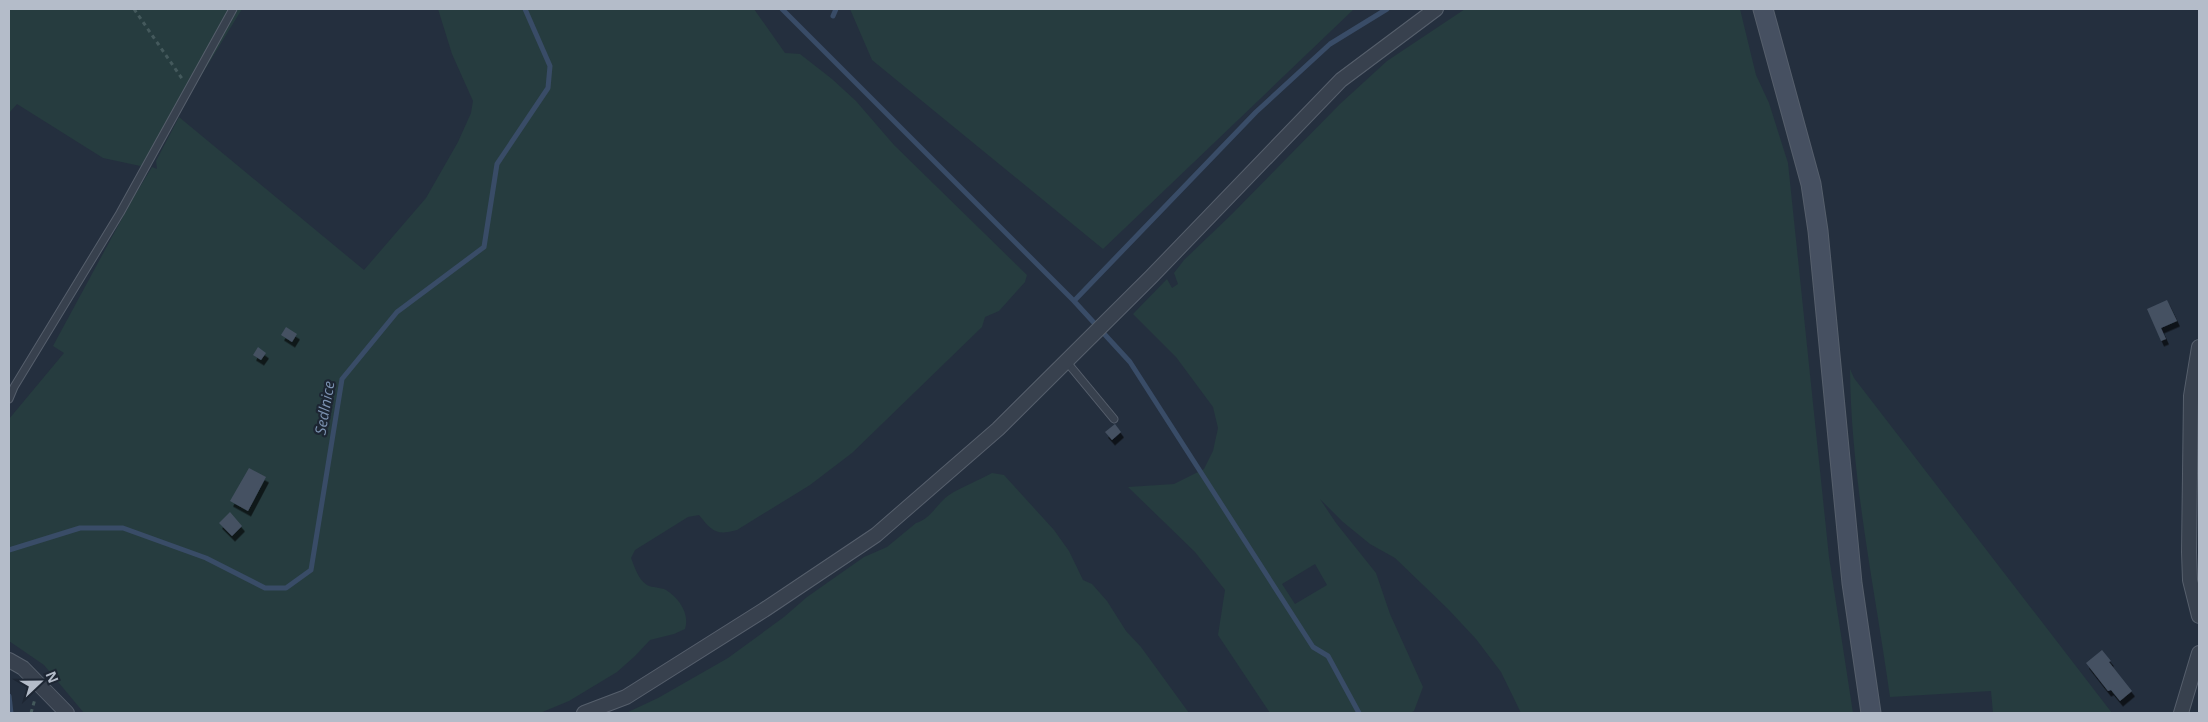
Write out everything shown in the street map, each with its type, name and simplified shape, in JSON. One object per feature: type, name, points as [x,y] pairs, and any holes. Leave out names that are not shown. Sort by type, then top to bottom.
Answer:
[{"type":"street","points":[[584,713],[626,697],[764,610],[876,535],[998,429],[1158,270],[1341,80],[1436,9]]},
{"type":"street","points":[[1763,9],[1811,184],[1818,231],[1852,583],[1871,713]]},
{"type":"street","points":[[2199,347],[2191,396],[2189,552],[2190,580],[2199,616]]},
{"type":"street","points":[[2181,713],[2199,653]]},
{"type":"street","points":[[9,660],[23,668],[67,713]]},
{"type":"lane","points":[[9,399],[14,387],[120,213],[233,9]]},
{"type":"lane","points":[[1066,361],[1114,419]]},
{"type":"path","points":[[134,9],[189,88]]},
{"type":"green space","points":[[9,9],[242,9],[145,167],[103,158],[17,104],[9,113]]},
{"type":"green space","points":[[438,9],[754,9],[785,53],[800,54],[856,101],[894,145],[1027,275],[1025,282],[999,311],[985,317],[982,327],[852,453],[810,485],[737,530],[730,532],[715,531],[699,515],[688,517],[635,550],[631,558],[639,576],[647,585],[664,589],[675,597],[685,612],[685,629],[650,640],[617,672],[569,701],[540,713],[84,713],[44,665],[9,641],[9,419],[64,353],[53,346],[132,200],[152,167],[157,169],[156,161],[179,117],[364,270],[426,198],[458,142],[471,113],[473,101],[452,54]]},
{"type":"green space","points":[[850,9],[1354,9],[1103,249],[872,60]]},
{"type":"green space","points":[[1465,9],[1740,9],[1756,75],[1769,103],[1788,163],[1829,557],[1853,713],[1521,713],[1501,672],[1476,639],[1448,609],[1395,558],[1370,544],[1343,522],[1320,499],[1336,523],[1376,573],[1390,614],[1423,687],[1414,711],[1410,713],[1270,713],[1218,635],[1225,590],[1195,552],[1128,487],[1174,484],[1204,469],[1213,451],[1218,428],[1213,407],[1176,357],[1133,314],[1167,279],[1172,288],[1178,284],[1174,273],[1184,260],[1340,104],[1387,61]],"holes":[[[1315,564],[1327,585],[1295,604],[1282,584]]]},
{"type":"green space","points":[[1850,369],[1854,378],[2112,713],[1993,713],[1991,691],[1890,697],[1859,493],[1851,410]]},
{"type":"green space","points":[[992,473],[1004,475],[1054,530],[1069,551],[1083,580],[1092,584],[1107,601],[1126,631],[1141,647],[1189,713],[626,713],[658,698],[728,658],[784,617],[807,597],[864,557],[887,547],[916,523],[926,518],[949,495]]},
{"type":"building","points":[[2167,300],[2177,321],[2161,328],[2166,339],[2161,341],[2147,309]]},
{"type":"building","points":[[286,327],[297,334],[292,342],[281,335]]},
{"type":"building","points":[[258,347],[266,353],[261,360],[253,355]]},
{"type":"building","points":[[1115,424],[1121,432],[1112,440],[1105,432]]},
{"type":"building","points":[[249,468],[266,477],[248,511],[230,501]]},
{"type":"building","points":[[230,512],[242,526],[232,536],[219,523]]},
{"type":"building","points":[[2102,650],[2132,691],[2120,701],[2111,690],[2108,691],[2086,663]]},
{"type":"waterway","name":"Sedlnice","points":[[9,550],[80,528],[123,528],[206,558],[265,588],[286,588],[311,570],[342,379],[397,312],[484,247],[497,164],[548,88],[550,66],[525,9]]},
{"type":"waterway","points":[[782,9],[1074,301],[1130,362],[1313,647],[1328,656],[1359,713]]},
{"type":"waterway","points":[[833,16],[836,9]]},
{"type":"waterway","points":[[1074,301],[1256,112],[1330,44],[1387,9]]},
{"type":"waterway","name":"Sedlnice","points":[[9,696],[11,713]]}]
